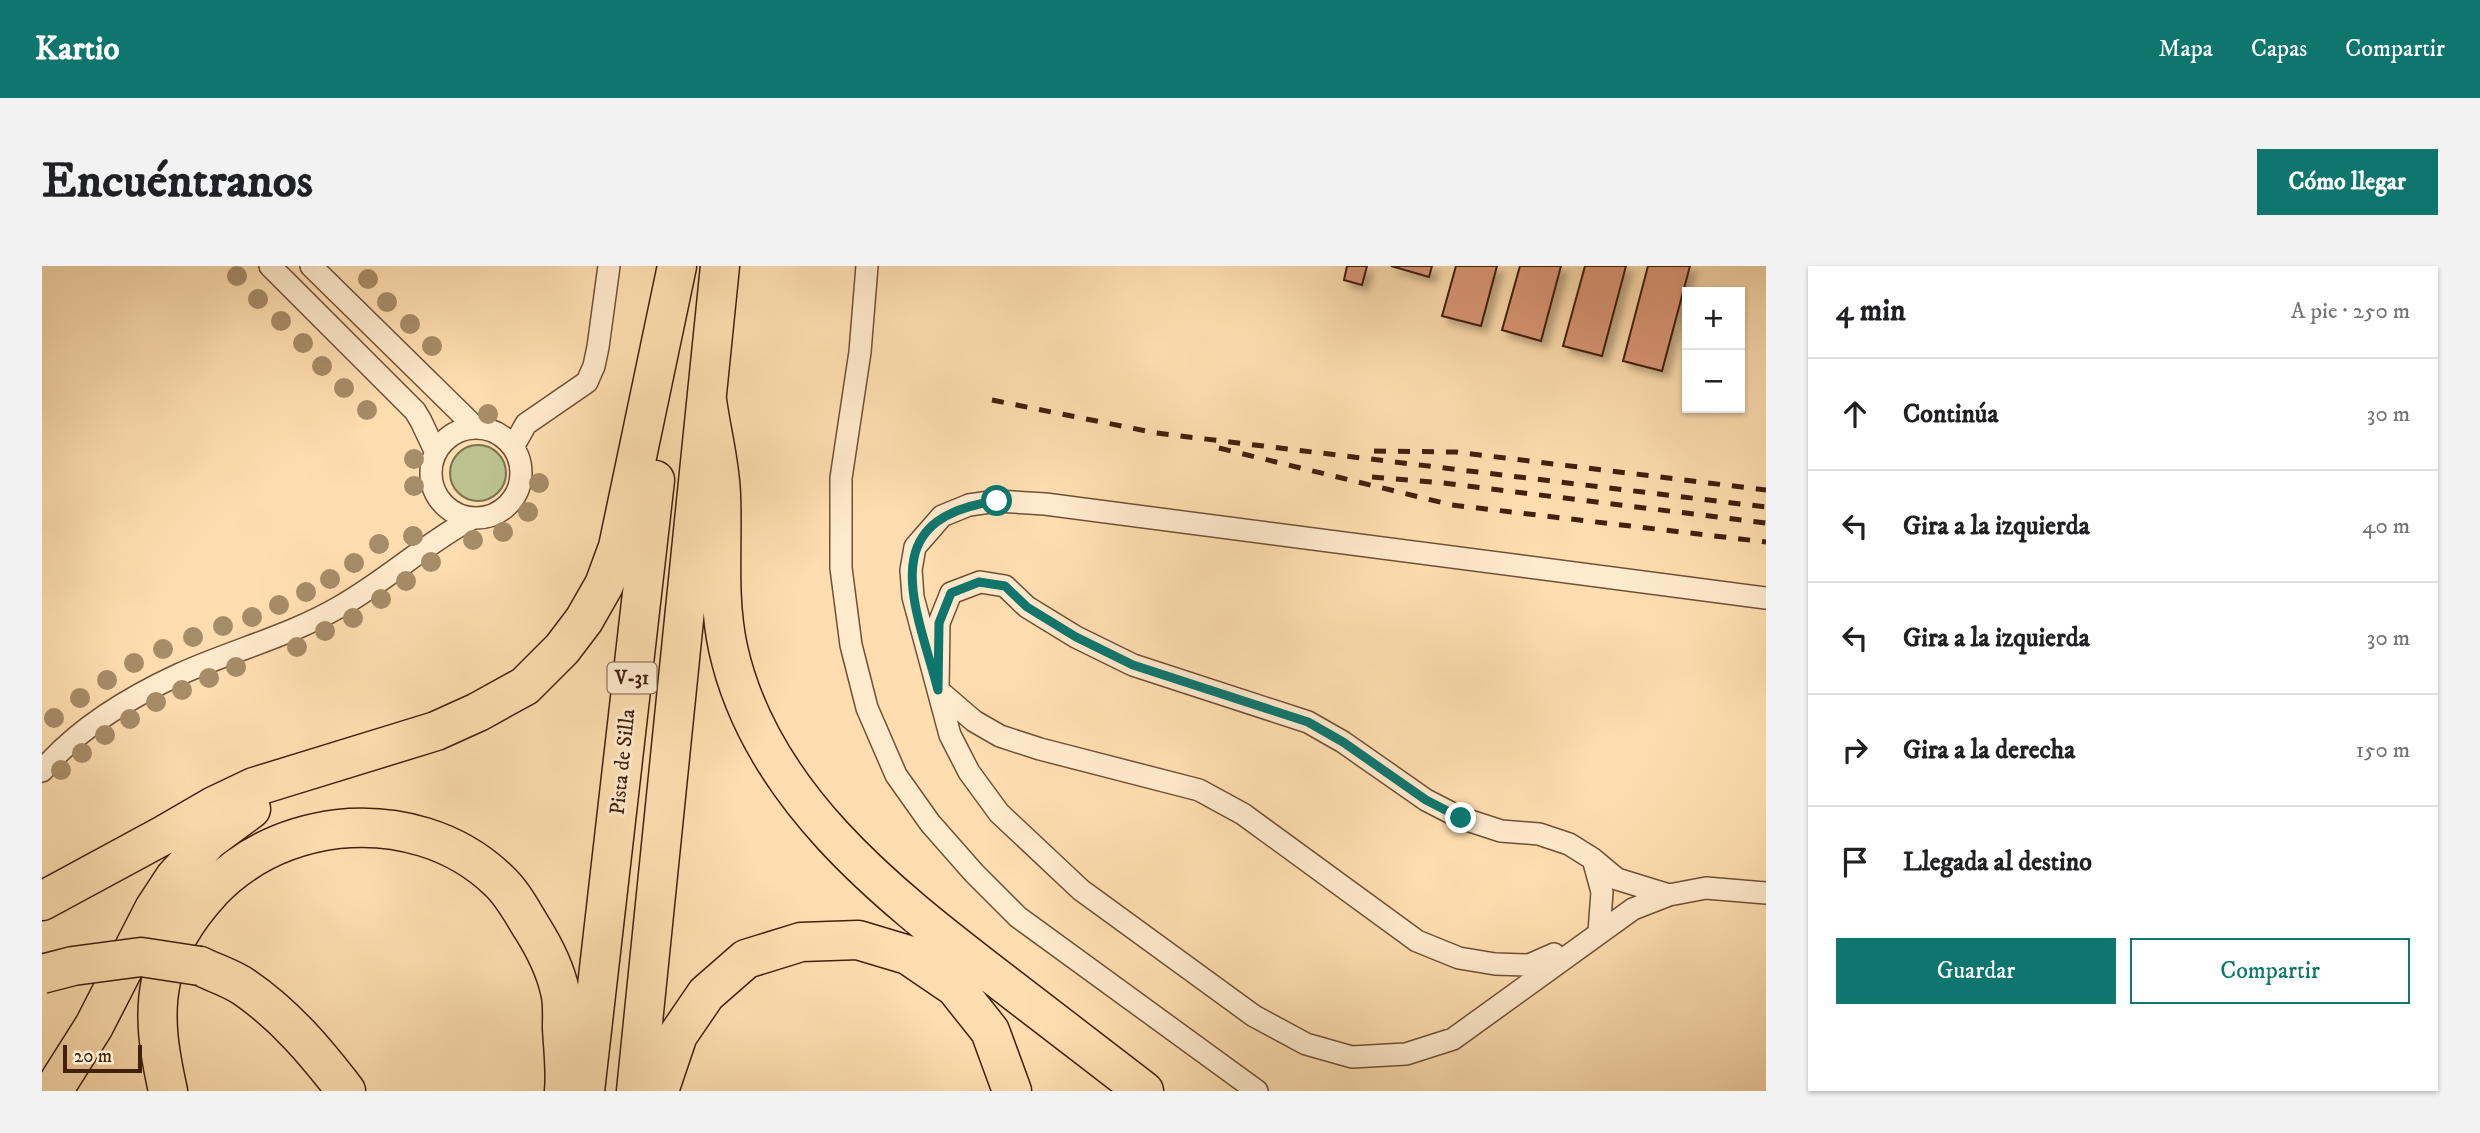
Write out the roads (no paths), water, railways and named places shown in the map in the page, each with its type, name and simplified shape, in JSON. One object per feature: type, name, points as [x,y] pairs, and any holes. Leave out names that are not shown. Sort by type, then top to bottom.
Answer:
[{"type":"highway","points":[[42,901],[254,787],[436,731],[525,686],[562,649],[584,620],[604,585],[618,547],[678,266]]},
{"type":"highway","name":"Pista de Silla","points":[[585,1091],[678,266]]},
{"type":"highway","name":"V-31","points":[[636,1091],[720,266]]},
{"type":"highway","points":[[706,400],[721,492],[721,601],[728,648],[739,688],[771,757],[817,820],[912,913],[1144,1091]]},
{"type":"highway","points":[[53,1091],[73,1063],[154,909],[175,877],[209,840],[256,805],[349,757]]},
{"type":"highway","points":[[168,1091],[156,1022],[161,981],[175,939],[199,904],[229,872],[267,849],[313,832],[354,828],[395,829],[435,839],[470,858],[499,881],[518,904],[544,947],[561,992],[564,1091]]},
{"type":"highway","points":[[659,1091],[678,1035],[706,994],[746,959],[801,942],[858,940],[908,955],[955,987],[990,1031],[1012,1091]]},
{"type":"highway","points":[[42,974],[73,966],[141,957],[200,966],[243,986],[279,1014],[310,1046],[346,1091]]},
{"type":"street","points":[[270,266],[415,411],[436,453]]},
{"type":"street","points":[[311,266],[476,428]]},
{"type":"street","points":[[513,447],[526,424],[587,382],[598,347],[608,266]]},
{"type":"street","points":[[867,266],[860,352],[841,478],[841,568],[851,645],[867,708],[896,775],[930,823],[1018,917],[1257,1091]]},
{"type":"street","points":[[476,428],[485,428],[500,434],[519,457],[522,472],[520,486],[513,500],[488,517],[473,518],[446,507],[432,482],[431,467],[444,441],[456,432],[476,428]]},
{"type":"street","points":[[1766,598],[1045,504],[997,501],[969,505],[942,516],[915,547],[911,570],[913,597],[950,735],[969,772],[999,813],[1081,890],[1254,1016],[1306,1044],[1352,1057],[1406,1054],[1453,1038],[1633,909],[1669,895],[1706,888],[1766,892]]},
{"type":"street","points":[[42,771],[76,739],[137,696],[181,673],[271,640],[341,607],[444,534],[473,518]]},
{"type":"street","points":[[938,690],[939,623],[951,593],[979,582],[1005,586],[1027,607],[1076,637],[1133,665],[1308,722],[1343,742],[1426,800],[1461,818],[1501,831],[1539,834],[1569,844],[1593,859],[1616,879],[1669,895]]},
{"type":"street","points":[[938,690],[974,721],[1000,736],[1199,790],[1243,814],[1417,941],[1459,958],[1495,964],[1529,965],[1592,937]]},
{"type":"street","points":[[1592,937],[1602,892],[1593,859]]},
{"type":"railway","points":[[992,400],[1156,433],[1766,507]]},
{"type":"railway","points":[[1219,448],[1452,505],[1766,542]]},
{"type":"railway","points":[[1374,451],[1456,452],[1766,490]]},
{"type":"railway","points":[[1372,477],[1443,483],[1766,523]]}]
